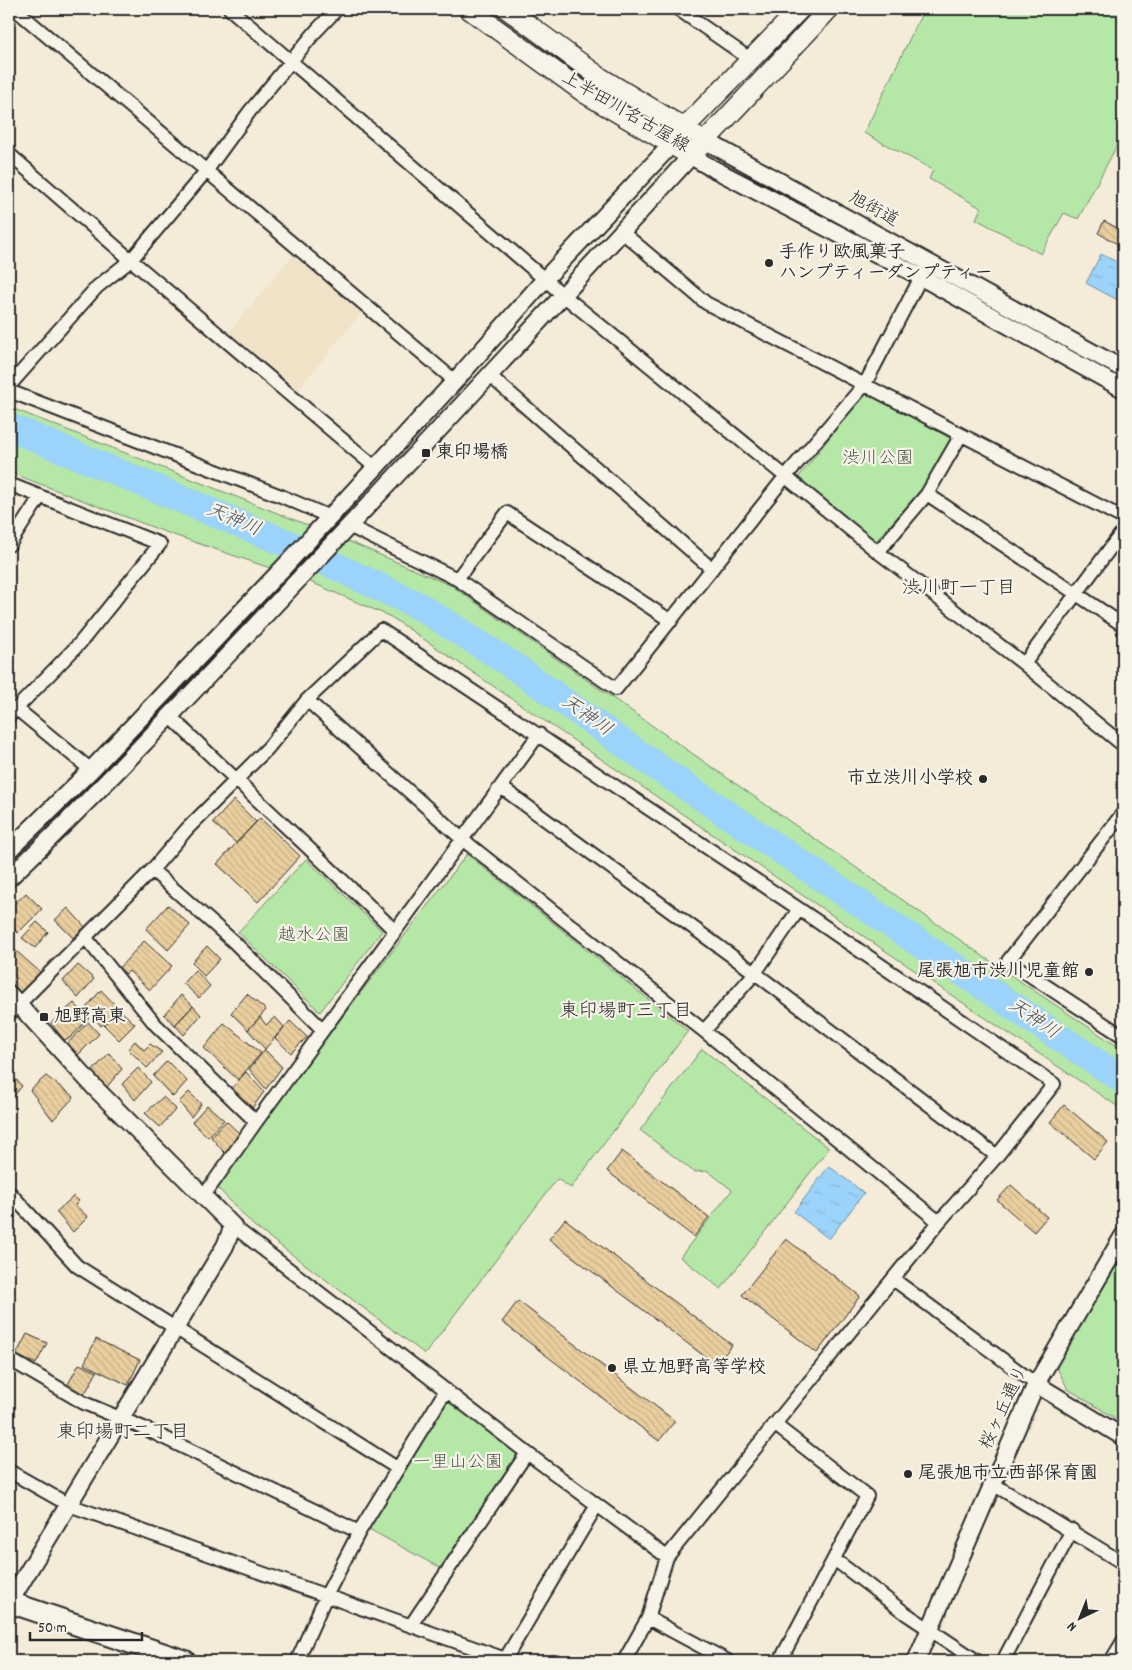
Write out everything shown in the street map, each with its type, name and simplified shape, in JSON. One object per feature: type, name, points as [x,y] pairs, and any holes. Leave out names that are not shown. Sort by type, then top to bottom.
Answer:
[{"type":"main road","name":"上半田川名古屋線","points":[[469,9],[586,94],[691,156],[829,9]]},
{"type":"main road","name":"上半田川名古屋線","points":[[507,9],[601,78],[684,128],[800,9]]},
{"type":"main road","points":[[9,1602],[178,1660]]},
{"type":"street","points":[[15,9],[455,381]]},
{"type":"street","points":[[230,9],[293,61],[563,295],[878,552],[1024,664],[1123,745]]},
{"type":"street","points":[[9,386],[97,287],[131,260],[207,170],[250,111],[316,31],[337,9]]},
{"type":"street","points":[[678,9],[750,59]]},
{"type":"street","points":[[9,850],[91,770],[284,568],[455,381],[545,279],[672,144],[684,128]]},
{"type":"street","name":"旭街道","points":[[684,128],[1123,369]]},
{"type":"street","points":[[9,154],[376,468]]},
{"type":"street","points":[[9,878],[170,716],[336,541],[691,156]]},
{"type":"street","name":"旭街道","points":[[691,156],[921,277],[1123,389]]},
{"type":"street","points":[[622,232],[706,303],[1123,518]]},
{"type":"street","points":[[349,526],[457,579],[616,689],[786,476],[864,384],[921,277]]},
{"type":"street","points":[[489,375],[712,569]]},
{"type":"street","points":[[9,391],[281,496],[330,517]]},
{"type":"street","points":[[878,552],[927,494],[961,435]]},
{"type":"street","points":[[9,484],[160,544],[80,643],[13,712],[91,770]]},
{"type":"street","points":[[927,494],[1123,625]]},
{"type":"street","points":[[9,545],[40,497]]},
{"type":"street","points":[[457,579],[508,513],[671,621]]},
{"type":"street","points":[[1024,664],[1123,531]]},
{"type":"street","points":[[624,1661],[648,1618],[667,1557],[894,1279],[938,1222],[997,1156],[1054,1084],[799,909],[381,630],[307,700],[268,748],[188,829],[152,870],[85,937],[12,1004],[233,1226],[527,1454],[667,1557]]},
{"type":"street","points":[[307,700],[462,839],[704,1031],[938,1222]]},
{"type":"street","points":[[170,716],[395,931]]},
{"type":"street","points":[[203,1197],[539,734]]},
{"type":"street","points":[[501,787],[755,973],[997,1156]]},
{"type":"street","points":[[1123,814],[1008,960],[1121,1035],[1123,1031]]},
{"type":"street","points":[[152,870],[234,942],[324,1030]]},
{"type":"street","points":[[704,1031],[755,973],[799,909]]},
{"type":"street","points":[[85,937],[155,1024],[256,1122]]},
{"type":"street","points":[[9,1192],[77,1266],[397,1468]]},
{"type":"street","points":[[9,1602],[225,1246],[233,1226]]},
{"type":"street","name":"桜ヶ丘通り","points":[[916,1661],[1036,1384],[1123,1236]]},
{"type":"street","points":[[894,1279],[1036,1384],[1123,1437]]},
{"type":"street","points":[[9,1359],[72,1396],[121,1420],[146,1429],[359,1532]]},
{"type":"street","points":[[297,1661],[326,1596],[359,1532],[446,1390]]},
{"type":"street","points":[[774,1424],[867,1496],[780,1661]]},
{"type":"street","points":[[411,1624],[527,1454]]},
{"type":"street","points":[[9,1471],[69,1505],[411,1624],[506,1660],[597,1505]]},
{"type":"street","points":[[993,1484],[1072,1530],[1123,1563]]},
{"type":"street","points":[[1003,1661],[1072,1530]]},
{"type":"street","points":[[834,1559],[905,1613],[977,1661]]},
{"type":"street","points":[[648,1618],[728,1661]]},
{"type":"street","points":[[1111,1661],[1123,1641]]},
{"type":"shaded area","points":[[293,255],[362,312],[296,392],[227,334]]},
{"type":"green space","points":[[924,9],[1123,9],[1123,134],[1078,219],[1064,213],[1041,254],[976,219],[981,208],[929,179],[933,170],[864,133]]},
{"type":"green space","name":"渋川公園","points":[[866,391],[951,439],[922,489],[876,541],[797,479]]},
{"type":"green space","points":[[9,407],[348,541],[452,586],[1003,970],[1123,1050],[1123,1110],[391,617],[308,581],[165,532],[9,472]]},
{"type":"green space","points":[[467,854],[688,1031],[571,1188],[557,1179],[425,1354],[254,1226],[214,1184]]},
{"type":"green space","name":"越水公園","points":[[306,859],[382,931],[320,1012],[238,932]]},
{"type":"green space","points":[[702,1049],[829,1148],[721,1289],[680,1257],[732,1190],[708,1171],[694,1172],[640,1130]]},
{"type":"green space","points":[[1123,1255],[1123,1423],[1068,1389],[1056,1366]]},
{"type":"green space","name":"一里山公園","points":[[446,1399],[518,1453],[440,1568],[369,1529]]},
{"type":"water","points":[[1101,254],[1123,265],[1123,303],[1086,283]]},
{"type":"water","points":[[829,1166],[864,1193],[829,1239],[794,1212]]},
{"type":"building","points":[[1104,221],[1123,231],[1123,247],[1098,233]]},
{"type":"building","points":[[234,800],[256,822],[236,843],[213,823]]},
{"type":"building","points":[[260,818],[300,856],[258,902],[217,864]]},
{"type":"building","points":[[26,893],[42,909],[18,933],[9,923],[9,909]]},
{"type":"building","points":[[168,905],[190,925],[168,950],[146,929]]},
{"type":"building","points":[[68,908],[85,927],[73,938],[55,920]]},
{"type":"building","points":[[37,922],[48,932],[35,948],[22,938]]},
{"type":"building","points":[[144,941],[172,966],[150,990],[129,971],[126,974],[119,968]]},
{"type":"building","points":[[207,946],[220,959],[204,976],[192,962]]},
{"type":"building","points":[[14,949],[41,973],[22,994],[9,980],[9,954]]},
{"type":"building","points":[[78,965],[94,979],[78,998],[63,981]]},
{"type":"building","points":[[195,970],[210,986],[199,998],[183,983]]},
{"type":"building","points":[[101,990],[119,1009],[101,1026],[86,1008]]},
{"type":"building","points":[[247,994],[266,1010],[248,1030],[231,1013]]},
{"type":"building","points":[[181,995],[193,1006],[175,1025],[164,1015]]},
{"type":"building","points":[[74,1003],[89,1018],[70,1038],[64,1040],[51,1023]]},
{"type":"building","points":[[193,1006],[201,1015],[184,1035],[175,1025]]},
{"type":"building","points":[[119,1009],[135,1024],[119,1040],[104,1025]]},
{"type":"building","points":[[260,1017],[266,1025],[275,1017],[284,1027],[265,1049],[248,1030]]},
{"type":"building","points":[[290,1021],[307,1037],[291,1053],[275,1038]]},
{"type":"building","points":[[88,1022],[99,1034],[78,1055],[68,1043]]},
{"type":"building","points":[[224,1023],[261,1053],[238,1080],[204,1048]]},
{"type":"building","points":[[135,1041],[144,1050],[150,1044],[162,1052],[147,1068],[128,1049]]},
{"type":"building","points":[[265,1050],[282,1067],[266,1089],[249,1069]]},
{"type":"building","points":[[109,1053],[122,1069],[105,1089],[89,1075]]},
{"type":"building","points":[[167,1061],[187,1081],[173,1097],[153,1076]]},
{"type":"building","points":[[138,1068],[151,1082],[135,1100],[122,1084]]},
{"type":"building","points":[[9,1072],[22,1086],[13,1097],[9,1092]]},
{"type":"building","points":[[246,1072],[264,1092],[249,1112],[228,1092]]},
{"type":"building","points":[[46,1076],[74,1097],[53,1120],[30,1090]]},
{"type":"building","points":[[189,1092],[201,1104],[191,1117],[179,1102]]},
{"type":"building","points":[[163,1097],[176,1109],[160,1127],[145,1113]]},
{"type":"building","points":[[207,1105],[224,1120],[208,1137],[192,1122]]},
{"type":"building","points":[[1064,1105],[1108,1142],[1094,1159],[1050,1122]]},
{"type":"building","points":[[226,1121],[239,1133],[237,1137],[241,1142],[229,1158],[211,1137]]},
{"type":"building","points":[[622,1151],[709,1217],[694,1237],[607,1171]]},
{"type":"building","points":[[1011,1185],[1047,1217],[1034,1232],[997,1200]]},
{"type":"building","points":[[74,1196],[79,1201],[75,1205],[88,1217],[73,1232],[56,1212]]},
{"type":"building","points":[[565,1219],[732,1345],[716,1365],[549,1239]]},
{"type":"building","points":[[786,1239],[860,1296],[817,1353],[742,1295]]},
{"type":"building","points":[[518,1301],[675,1421],[659,1441],[502,1322]]},
{"type":"building","points":[[27,1334],[47,1343],[36,1364],[16,1355]]},
{"type":"building","points":[[96,1339],[140,1360],[128,1385],[84,1364]]},
{"type":"building","points":[[79,1364],[97,1372],[84,1395],[67,1386]]},
{"type":"waterway","name":"天神川","points":[[9,427],[293,546],[419,606],[509,663],[660,769],[1123,1080]]},
{"type":"place","name":"手作り欧風菓子 ハンプティーダンプティー","points":[[769,263]]},
{"type":"place","name":"東印場橋","points":[[426,453]]},
{"type":"place","name":"市立渋川小学校","points":[[983,779]]},
{"type":"place","name":"尾張旭市渋川児童館","points":[[1089,972]]},
{"type":"place","name":"旭野高東","points":[[44,1017]]},
{"type":"place","name":"県立旭野高等学校","points":[[612,1368]]},
{"type":"place","name":"尾張旭市立西部保育園","points":[[908,1474]]},
{"type":"district","name":"渋川町一丁目","points":[[959,589]]},
{"type":"district","name":"東印場町三丁目","points":[[626,1012]]},
{"type":"district","name":"東印場町二丁目","points":[[123,1433]]}]
